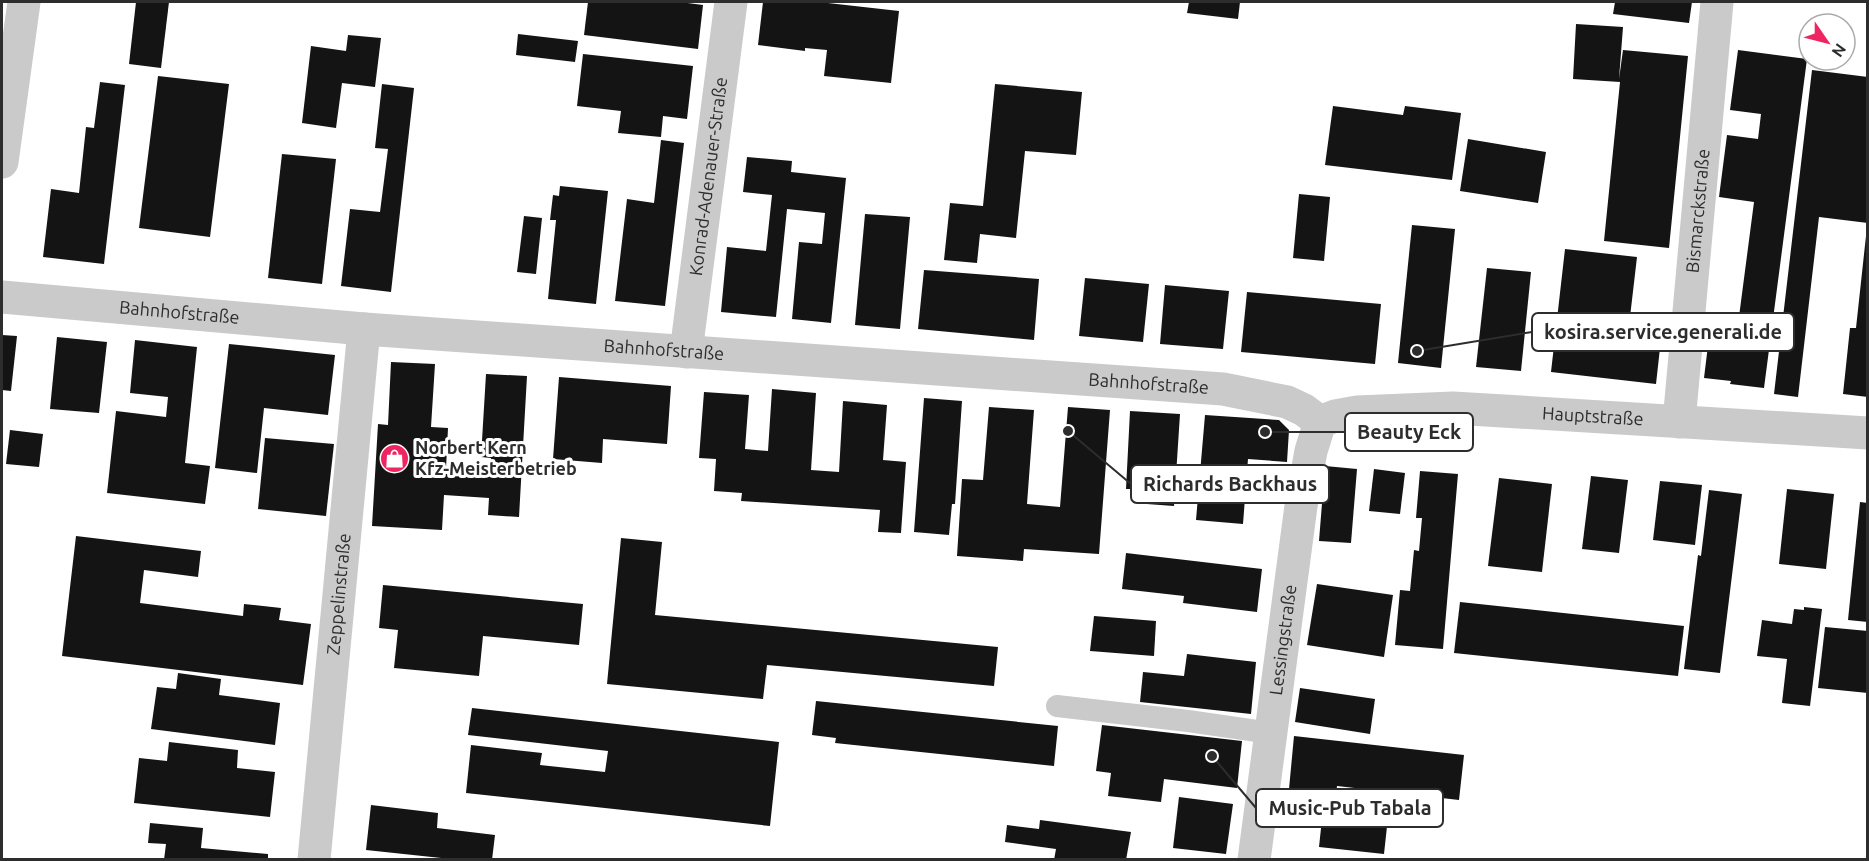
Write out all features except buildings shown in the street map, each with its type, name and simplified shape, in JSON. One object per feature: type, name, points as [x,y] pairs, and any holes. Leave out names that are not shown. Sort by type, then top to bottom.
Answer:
[{"type":"street","points":[[2,162],[24,2]]},
{"type":"street","name":"Konrad-Adenauer-Straße","points":[[686,352],[731,2]]},
{"type":"street","name":"Bismarckstraße","points":[[1679,422],[1717,2]]},
{"type":"street","name":"Bahnhofstraße","points":[[2,297],[364,329],[1223,389],[1287,402],[1304,410],[1320,422]]},
{"type":"street","name":"Zeppelinstraße","points":[[314,860],[364,329]]},
{"type":"street","name":"Hauptstraße","points":[[1320,422],[1335,416],[1357,412],[1453,408],[1868,433]]},
{"type":"street","name":"Lessingstraße","points":[[1254,860],[1301,506],[1311,451],[1320,422]]},
{"type":"lane","points":[[1058,706],[1271,733]]},
{"type":"place","name":"kosira.service.generali.de","points":[[1417,351]]},
{"type":"place","name":"Richards Backhaus","points":[[1068,431]]},
{"type":"place","name":"Beauty Eck","points":[[1265,432]]},
{"type":"place","name":"Norbert Kern Kfz-Meisterbetrieb","points":[[394,458]]},
{"type":"place","name":"Music-Pub Tabala","points":[[1212,756]]}]
